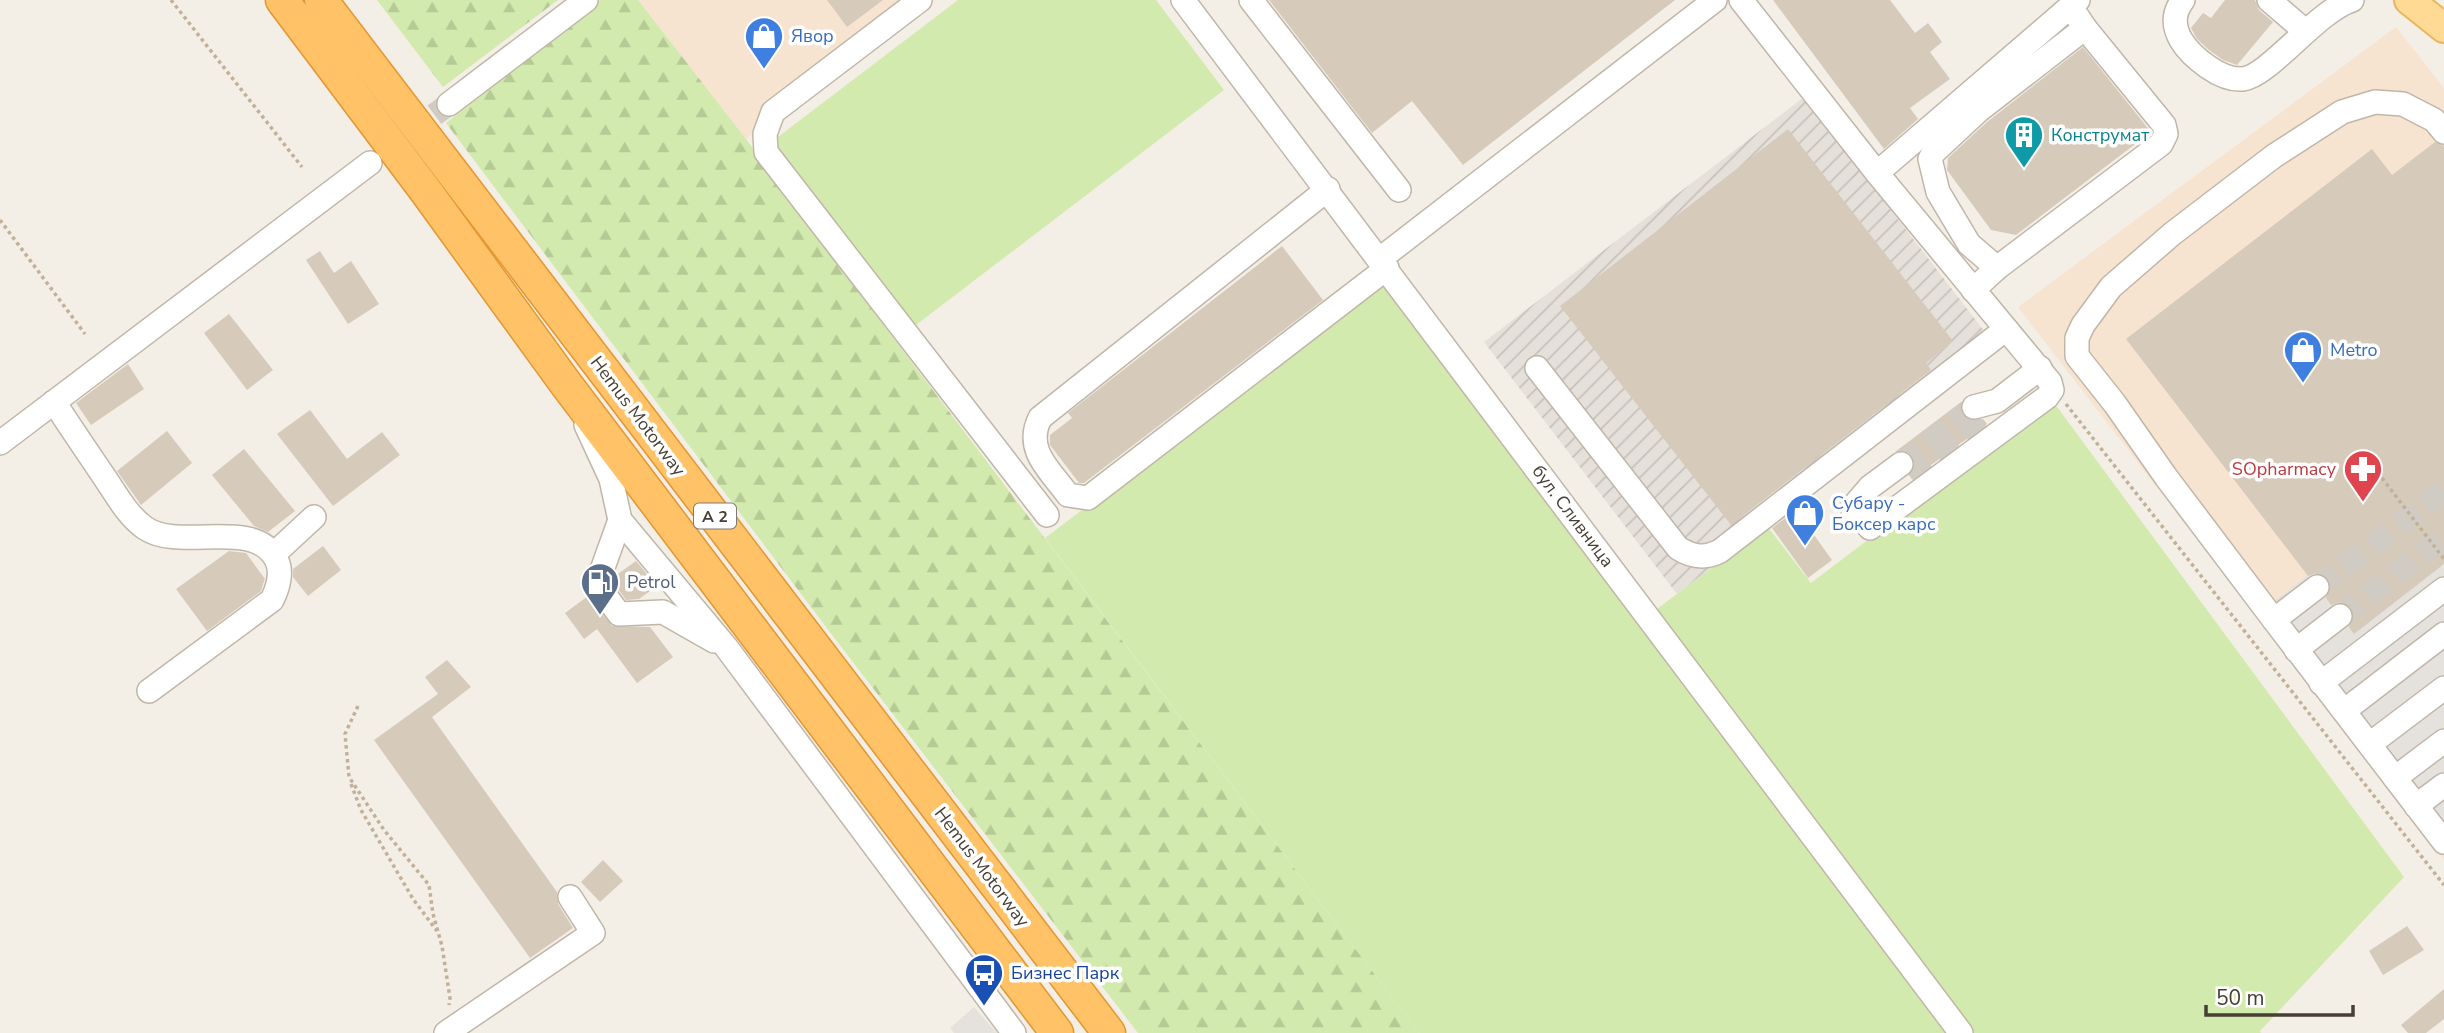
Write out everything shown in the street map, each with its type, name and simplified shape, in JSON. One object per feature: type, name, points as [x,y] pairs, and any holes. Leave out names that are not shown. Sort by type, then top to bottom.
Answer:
[{"type":"highway","name":"A 2","points":[[282,0],[566,384],[1058,1033]]},
{"type":"highway","name":"Hemus Motorway","points":[[321,0],[1109,1033]]},
{"type":"main road","points":[[2409,0],[2437,16]]},
{"type":"street","points":[[449,104],[586,0]]},
{"type":"street","points":[[920,0],[773,112],[765,134],[766,152],[1047,515]]},
{"type":"street","name":"бул. Сливница","points":[[1183,0],[1961,1033]]},
{"type":"street","points":[[1251,0],[1399,190]]},
{"type":"street","points":[[1328,190],[1040,418],[1034,429],[1035,449],[1068,495],[1088,498],[1715,0]]},
{"type":"street","points":[[1741,0],[1877,173],[2050,382],[2052,390],[2047,397],[1870,528],[1858,516],[1882,502],[1907,471]]},
{"type":"street","points":[[2183,0],[2177,8],[2175,22],[2177,33],[2184,45],[2202,63],[2230,78],[2243,79],[2256,75],[2305,31],[2343,3],[2352,0]]},
{"type":"street","points":[[2269,0],[2305,31]]},
{"type":"street","points":[[1877,173],[2074,4],[2085,28],[2164,125],[2165,139],[1997,268],[1973,290]]},
{"type":"street","points":[[1997,268],[1969,244],[1938,192],[1930,159],[1934,152],[1978,111],[2085,28]]},
{"type":"street","points":[[2442,836],[2321,683],[2077,356],[2077,338],[2083,325],[2111,287],[2162,242],[2274,156],[2342,112],[2375,102],[2403,104],[2434,120],[2444,132]]},
{"type":"street","points":[[0,443],[370,163]]},
{"type":"street","points":[[1537,368],[1678,548],[1689,554],[1710,556],[1720,551],[2006,329]]},
{"type":"street","points":[[1980,414],[2040,368]]},
{"type":"street","points":[[566,384],[611,479],[620,520],[726,647],[1014,1033]]},
{"type":"street","points":[[54,402],[129,514],[146,529],[168,537],[239,538],[265,546],[274,554],[279,565],[277,591],[272,600],[149,691]]},
{"type":"street","points":[[274,554],[314,517]]},
{"type":"street","points":[[620,520],[597,584],[619,614],[663,612],[726,647]]},
{"type":"street","points":[[2274,620],[2317,587]]},
{"type":"street","points":[[2321,683],[2444,589]]},
{"type":"street","points":[[2296,650],[2340,616]]},
{"type":"street","points":[[2344,710],[2444,634]]},
{"type":"street","points":[[2370,744],[2444,688]]},
{"type":"street","points":[[2395,778],[2444,741]]},
{"type":"street","points":[[2416,806],[2444,785]]},
{"type":"street","points":[[447,1022],[593,933],[570,897]]},
{"type":"path","points":[[171,0],[302,167]]},
{"type":"path","points":[[0,220],[85,334]]},
{"type":"path","points":[[2052,390],[2061,397],[2444,885]]},
{"type":"path","points":[[2382,478],[2444,559]]},
{"type":"path","points":[[358,706],[345,734],[349,777],[361,810],[413,899],[438,932]]},
{"type":"path","points":[[349,777],[384,830],[429,885],[450,998],[447,1022]]},
{"type":"shaded area","name":"Явор","points":[[638,0],[927,0],[746,139]]},
{"type":"shaded area","points":[[2396,27],[2444,88],[2444,860],[2018,307]]},
{"type":"shaded area","points":[[1804,97],[1998,349],[1677,594],[1484,342]]},
{"type":"shaded area","points":[[2444,469],[2444,826],[2272,603]]},
{"type":"shaded area","points":[[974,1007],[997,1033],[954,1033],[950,1028]]},
{"type":"green space","points":[[377,0],[558,0],[443,87]]},
{"type":"green space","points":[[600,0],[638,0],[746,139],[848,278],[1419,1033],[1138,1033],[829,631],[446,123]]},
{"type":"green space","points":[[958,0],[1156,0],[1224,90],[912,328],[770,143]]},
{"type":"green space","points":[[1387,279],[1649,615],[1767,526],[1811,583],[2052,400],[2404,877],[2261,1033],[1419,1033],[1045,538]]},
{"type":"building","points":[[827,0],[883,0],[847,27]]},
{"type":"building","points":[[1269,0],[1675,0],[1463,165],[1412,101],[1372,133]]},
{"type":"building","points":[[1773,0],[1890,0],[1915,33],[1928,23],[1942,42],[1930,52],[1950,79],[1910,108],[1918,119],[1884,149]]},
{"type":"building","points":[[2225,0],[2255,0],[2259,10],[2273,22],[2237,65],[2223,60],[2209,50],[2197,39],[2191,28],[2203,13],[2211,18]]},
{"type":"building","points":[[2083,47],[2151,132],[2016,235],[1991,230],[1947,170],[1948,158],[1987,122]]},
{"type":"building","points":[[1788,129],[1953,341],[1926,363],[1931,370],[1731,525],[1560,306]]},
{"type":"building","name":"Metro","points":[[2435,142],[2444,146],[2444,564],[2354,634],[2349,627],[2354,615],[2351,607],[2339,602],[2331,605],[2326,598],[2331,586],[2328,578],[2316,573],[2308,576],[2126,339],[2372,149],[2392,175]]},
{"type":"building","points":[[1282,246],[1323,300],[1084,483],[1079,483],[1050,445],[1050,435],[1072,418],[1068,413]]},
{"type":"building","points":[[320,251],[334,273],[351,261],[379,304],[348,324],[306,260]]},
{"type":"building","points":[[229,314],[273,370],[247,390],[204,333]]},
{"type":"building","points":[[128,364],[144,389],[91,425],[76,403]]},
{"type":"building","points":[[1961,402],[1960,410],[1965,417],[1971,421],[1983,419],[1987,424],[1912,479],[1909,475],[1914,469],[1913,456],[1906,451],[1895,452]]},
{"type":"building","points":[[310,410],[347,459],[382,432],[400,455],[333,506],[277,434]]},
{"type":"building","points":[[167,431],[192,463],[141,505],[117,471]]},
{"type":"building","points":[[244,449],[295,511],[268,532],[254,526],[212,475]]},
{"type":"building","name":"Субару - Боксер карс","points":[[1796,510],[1832,560],[1808,578],[1772,528]]},
{"type":"building","points":[[323,546],[341,570],[308,596],[293,577],[293,569]]},
{"type":"building","points":[[229,551],[246,553],[265,579],[261,591],[207,631],[176,589]]},
{"type":"building","points":[[636,561],[657,586],[639,599],[626,600],[613,582],[615,576]]},
{"type":"building","points":[[588,596],[612,626],[650,627],[673,657],[637,683],[597,629],[584,639],[565,613]]},
{"type":"building","points":[[447,660],[471,687],[432,717],[557,892],[558,904],[573,928],[530,958],[374,740],[438,694],[425,677]]},
{"type":"building","points":[[603,860],[623,881],[600,902],[581,882]]},
{"type":"building","points":[[2407,926],[2424,950],[2383,975],[2369,951]]},
{"type":"building","points":[[2444,989],[2444,1019],[2426,1033],[2408,1033],[2401,1025]]},
{"type":"tunnel","points":[[407,135],[449,104]]},
{"type":"tunnel","points":[[1901,464],[1974,407]]},
{"type":"tunnel","points":[[1912,479],[1985,422]]},
{"type":"tunnel","points":[[2317,587],[2444,490]]},
{"type":"tunnel","points":[[2340,616],[2444,537]]},
{"type":"place","name":"Явор","points":[[764,70]]},
{"type":"place","name":"Конструмат","points":[[2024,169]]},
{"type":"place","name":"Metro","points":[[2303,384]]},
{"type":"place","name":"SOpharmacy","points":[[2363,503]]},
{"type":"place","name":"Субару - Боксер карс","points":[[1805,547]]},
{"type":"place","name":"Petrol","points":[[600,616]]},
{"type":"place","name":"Бизнес Парк","points":[[984,1007]]}]
